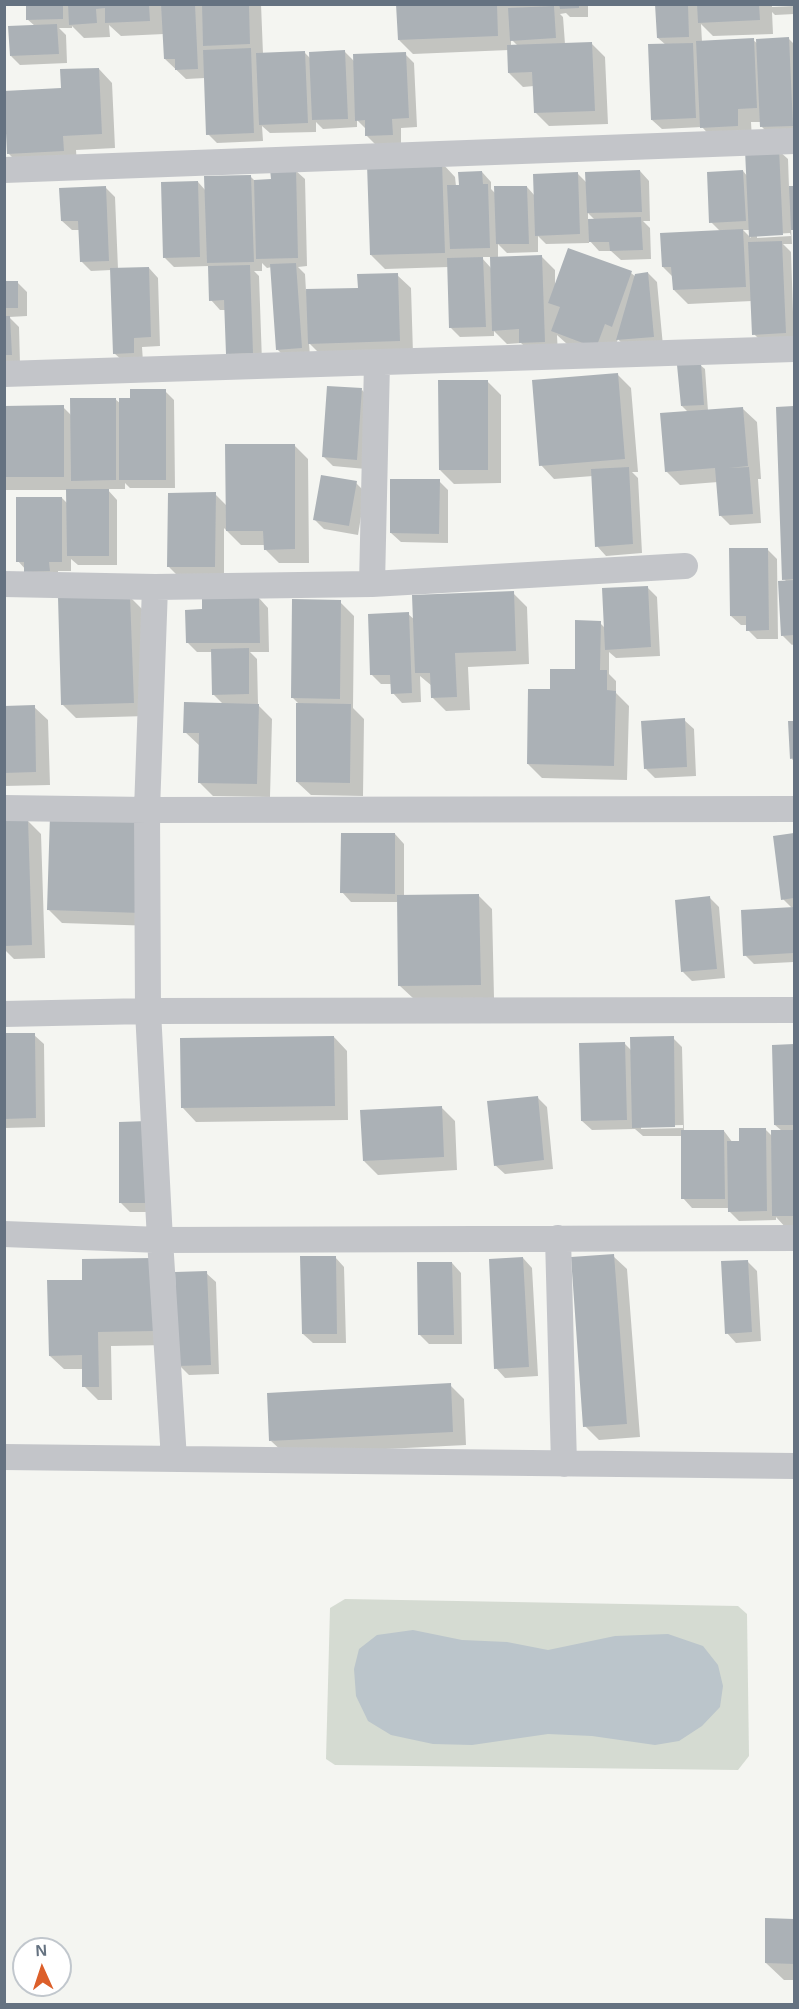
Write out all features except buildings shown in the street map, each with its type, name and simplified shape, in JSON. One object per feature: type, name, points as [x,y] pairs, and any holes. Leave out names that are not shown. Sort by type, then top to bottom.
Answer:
[{"type":"street","points":[[4,170],[795,141]]},
{"type":"street","points":[[4,374],[795,349]]},
{"type":"street","points":[[372,584],[377,363]]},
{"type":"street","points":[[4,584],[155,587],[372,584],[685,566]]},
{"type":"street","points":[[155,587],[147,810],[148,1011],[174,1459]]},
{"type":"street","points":[[4,808],[147,810],[795,808]]},
{"type":"street","points":[[4,1014],[148,1011],[795,1010]]},
{"type":"street","points":[[4,1234],[160,1240],[795,1238]]},
{"type":"street","points":[[558,1238],[564,1464]]},
{"type":"street","points":[[4,1457],[795,1466]]},
{"type":"shaded area","points":[[345,1599],[738,1606],[747,1614],[749,1756],[738,1770],[335,1765],[326,1759],[330,1608]]},
{"type":"shaded area","points":[[413,1630],[462,1640],[507,1642],[548,1650],[615,1636],[668,1634],[703,1646],[718,1665],[723,1686],[720,1707],[702,1726],[679,1741],[655,1745],[592,1736],[548,1734],[472,1745],[433,1744],[391,1735],[368,1721],[356,1696],[354,1669],[359,1649],[377,1635]]}]
